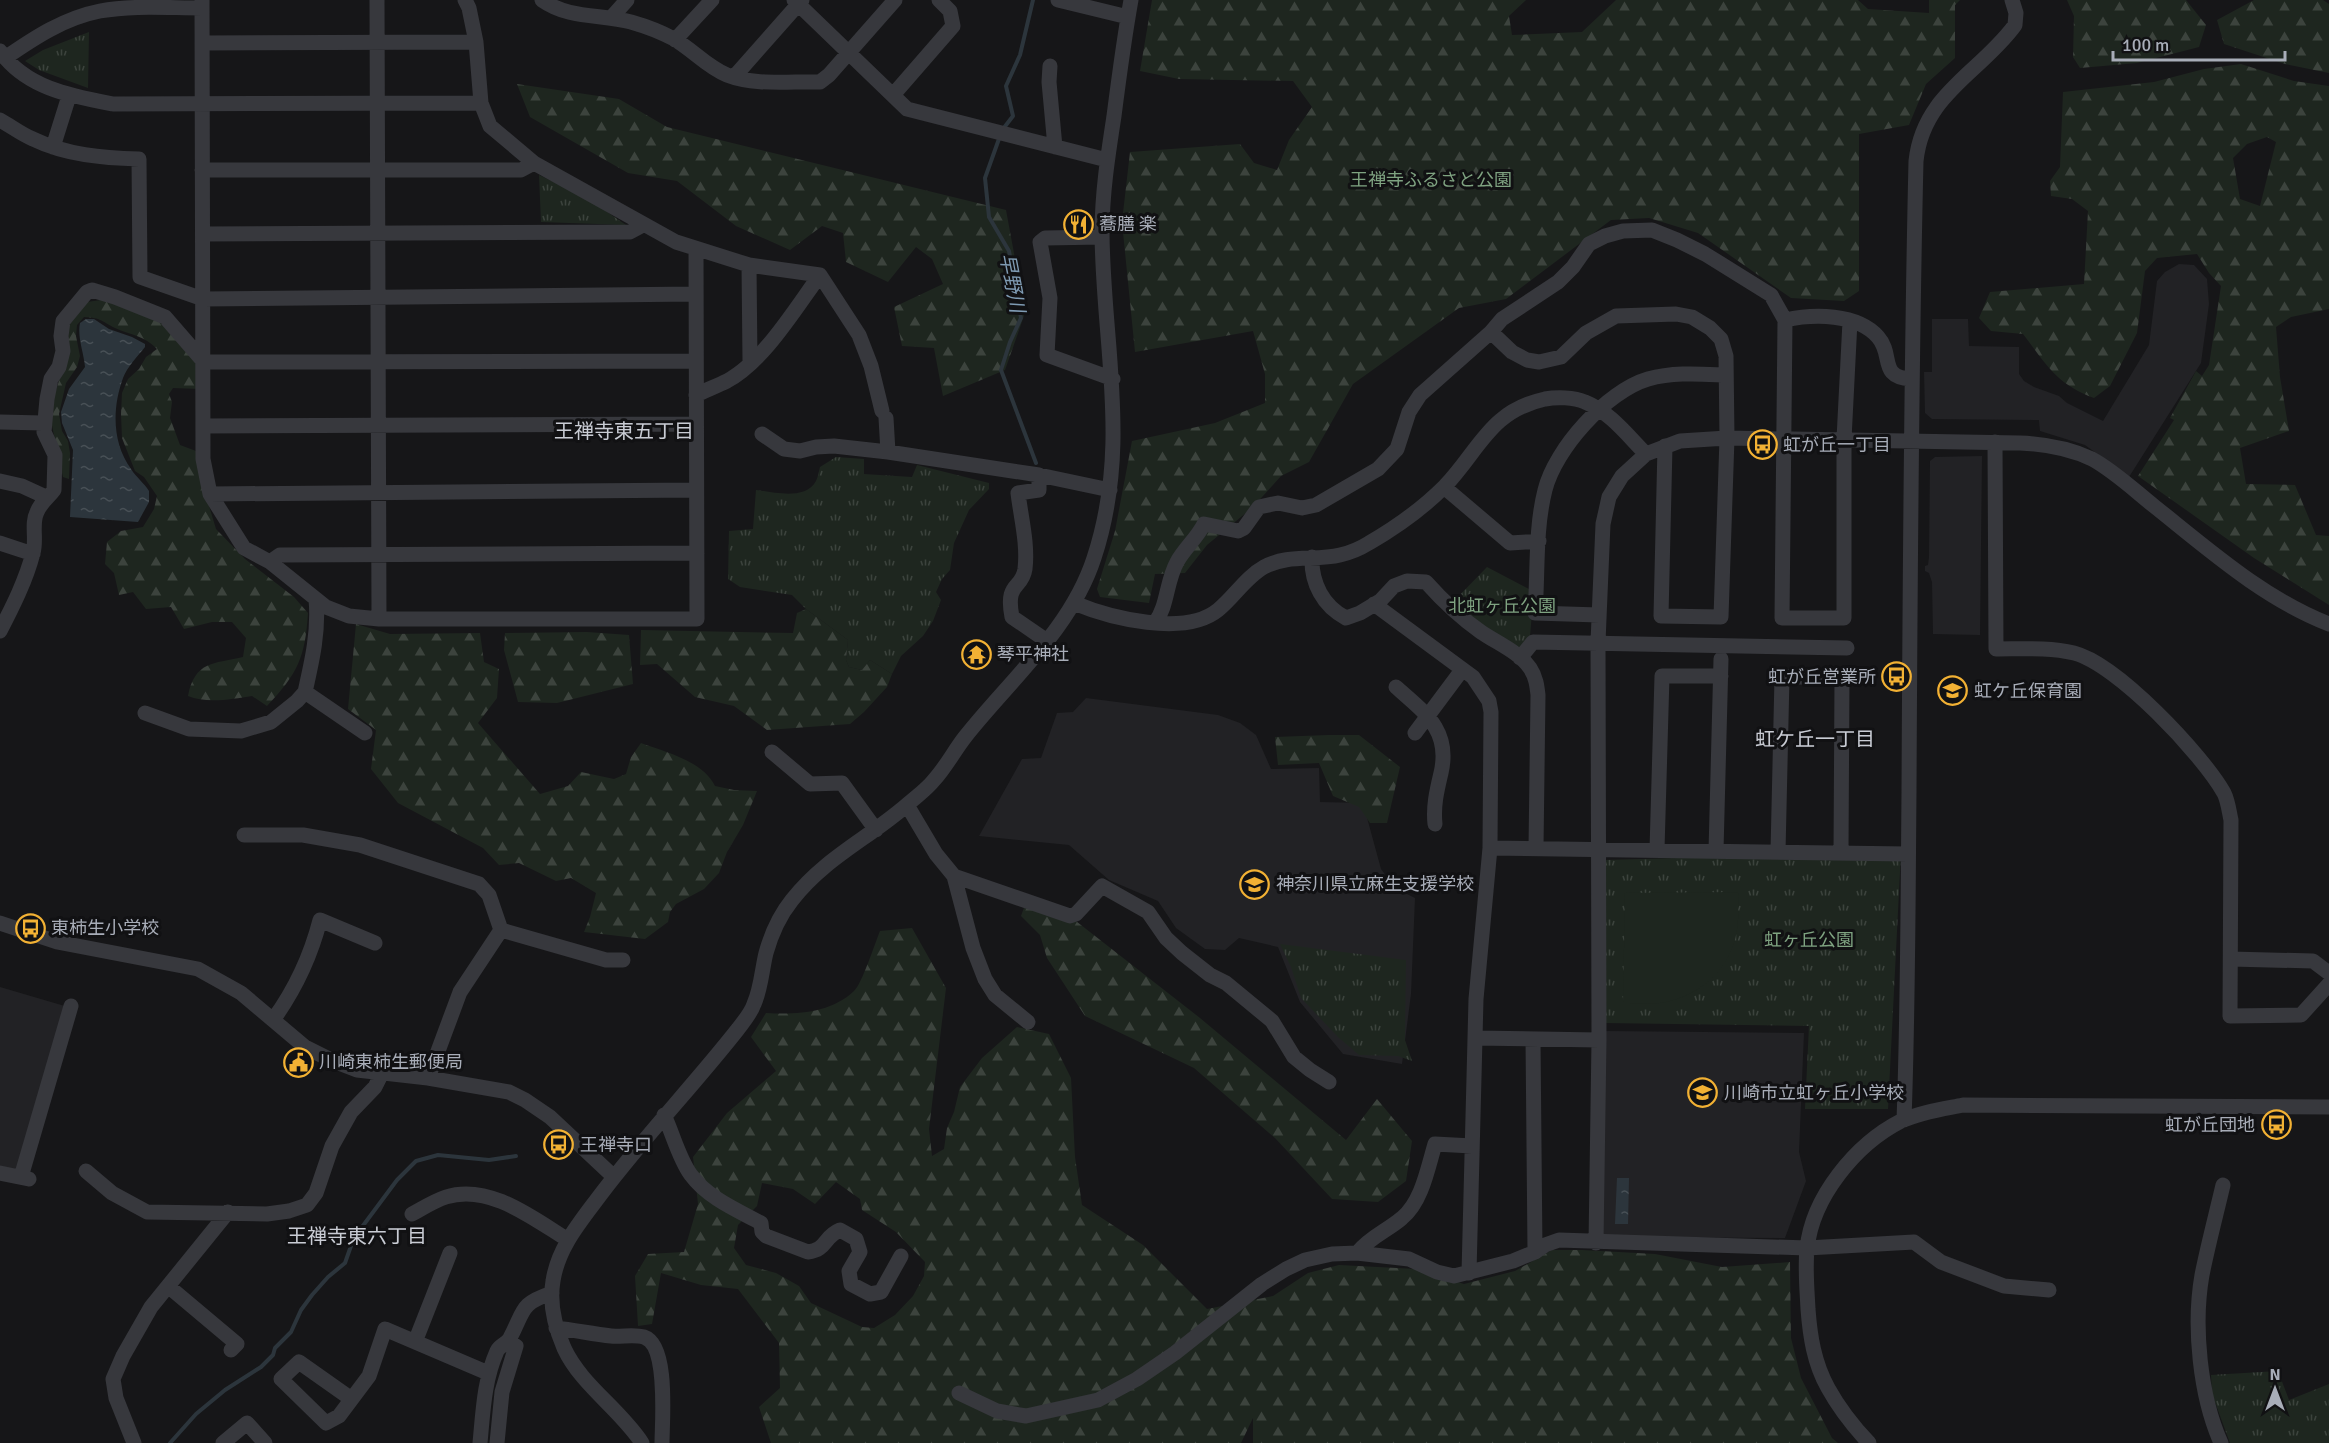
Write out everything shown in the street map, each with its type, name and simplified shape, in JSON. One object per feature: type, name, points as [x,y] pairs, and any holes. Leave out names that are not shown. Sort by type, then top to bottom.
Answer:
[{"type":"street","points":[[377,0],[379,619]]},
{"type":"street","points":[[465,0],[469,8],[476,42],[481,103],[490,126],[534,163],[676,242],[749,265],[820,275],[859,335],[871,366],[884,414],[888,452]]},
{"type":"street","points":[[543,0],[554,9],[574,15],[632,22],[675,40],[709,66],[734,77],[750,80],[820,82],[829,75],[895,0]]},
{"type":"street","points":[[611,18],[627,0]]},
{"type":"street","points":[[675,40],[712,0]]},
{"type":"street","points":[[893,95],[953,26],[950,11],[939,0]]},
{"type":"street","points":[[1058,0],[1128,17]]},
{"type":"street","points":[[642,1443],[631,1427],[583,1375],[565,1350],[556,1328],[552,1293],[557,1264],[567,1240],[664,1115],[717,1056],[755,1004],[766,952],[775,928],[790,902],[813,876],[840,852],[876,830],[935,780],[963,739],[1047,641],[1074,603],[1093,561],[1104,528],[1114,463],[1113,379],[1102,237],[1107,160],[1131,0]]},
{"type":"street","points":[[1904,1120],[1913,441],[1911,379],[1916,161],[1919,140],[1927,121],[1939,103],[2015,25],[2016,13],[2012,0]]},
{"type":"street","points":[[734,77],[798,1],[908,109],[1107,160]]},
{"type":"street","points":[[481,103],[202,103],[113,104],[69,96],[46,88],[2,54],[69,20],[99,11],[202,4],[202,43],[202,103],[202,171],[204,362],[203,459],[210,494],[244,548],[270,562],[315,599],[349,616],[379,619],[697,619],[696,249]]},
{"type":"street","points":[[202,43],[476,42]]},
{"type":"street","points":[[1050,66],[1049,93],[1055,147]]},
{"type":"street","points":[[53,147],[69,96]]},
{"type":"street","points":[[0,120],[33,139],[53,147],[103,158],[139,159],[140,277],[203,299],[696,294]]},
{"type":"street","points":[[202,171],[521,170],[534,163]]},
{"type":"street","points":[[203,234],[630,232],[643,225]]},
{"type":"street","points":[[1155,623],[1167,598],[1171,577],[1178,561],[1196,540],[1204,524],[1238,531],[1244,528],[1258,507],[1278,503],[1302,508],[1316,505],[1378,469],[1397,449],[1409,412],[1420,395],[1491,332],[1502,319],[1558,282],[1573,267],[1589,244],[1605,236],[1635,230],[1652,230],[1705,254],[1771,295],[1785,320],[1782,618],[1844,618],[1844,439],[1850,321]]},
{"type":"street","points":[[1102,237],[1045,238],[1040,242],[1050,298],[1047,355],[1113,379]]},
{"type":"street","points":[[749,265],[750,363]]},
{"type":"street","points":[[696,395],[728,381],[750,363],[768,344],[820,275]]},
{"type":"street","points":[[0,631],[4,612],[33,554],[36,542],[34,523],[36,513],[46,497],[54,490],[55,455],[44,432],[43,423],[51,379],[59,367],[63,351],[61,336],[63,321],[87,292],[92,290],[165,317],[204,362],[696,361]]},
{"type":"street","points":[[1491,332],[1512,352],[1527,360],[1539,362],[1561,357],[1586,333],[1616,316],[1676,314],[1692,317],[1710,327],[1721,339],[1726,356],[1721,617],[1661,616],[1665,446]]},
{"type":"street","points":[[1785,320],[1806,316],[1826,316],[1850,321],[1878,337],[1890,372],[1898,378],[1911,379]]},
{"type":"street","points":[[1599,615],[1535,613],[1541,506],[1545,486],[1570,440],[1616,396],[1645,380],[1669,374],[1725,375]]},
{"type":"street","points":[[1074,603],[1102,612],[1155,623],[1175,625],[1192,622],[1217,611],[1248,580],[1268,565],[1286,560],[1340,555],[1368,544],[1426,503],[1444,487],[1498,420],[1515,408],[1553,398],[1583,401],[1599,410],[1647,454]]},
{"type":"street","points":[[0,422],[43,423]]},
{"type":"street","points":[[203,426],[696,424]]},
{"type":"street","points":[[762,434],[784,449],[800,451],[834,446],[888,452],[1039,475],[1110,490]]},
{"type":"street","points":[[1596,1243],[1599,1040],[1598,642],[1602,524],[1609,497],[1622,476],[1647,454],[1665,446],[1700,439],[1726,438],[2043,444],[2091,459],[2106,468],[2222,560],[2284,602],[2329,624]]},
{"type":"street","points":[[1995,442],[1995,649],[2074,653],[2096,662],[2116,676],[2194,751],[2225,796],[2231,820],[2230,1016],[2301,1015],[2329,984]]},
{"type":"street","points":[[1039,475],[1039,490],[1018,493],[1026,553],[1024,573],[1011,591],[1009,600],[1012,616],[1047,641]]},
{"type":"street","points":[[0,480],[22,486],[46,497]]},
{"type":"street","points":[[1444,487],[1510,543],[1539,541]]},
{"type":"street","points":[[210,494],[696,490]]},
{"type":"street","points":[[0,543],[33,554]]},
{"type":"street","points":[[270,562],[280,555],[697,553]]},
{"type":"street","points":[[1312,557],[1311,567],[1317,589],[1333,611],[1346,618],[1374,604],[1394,586],[1407,581],[1426,582],[1479,631],[1520,658],[1530,669],[1536,681],[1538,695],[1536,848]]},
{"type":"street","points":[[144,713],[189,729],[241,730],[271,722],[305,692],[316,637],[318,617],[315,599]]},
{"type":"street","points":[[1374,604],[1462,670],[1482,688],[1489,701],[1491,712],[1490,848],[1476,999],[1469,1273]]},
{"type":"street","points":[[1520,658],[1533,642],[1847,648]]},
{"type":"street","points":[[1716,851],[1721,659]]},
{"type":"street","points":[[1415,733],[1462,670]]},
{"type":"street","points":[[1657,850],[1662,676],[1721,676]]},
{"type":"street","points":[[1778,852],[1782,676],[1842,677],[1841,853]]},
{"type":"street","points":[[1396,687],[1428,716],[1440,734],[1443,755],[1434,807],[1435,824]]},
{"type":"street","points":[[305,692],[365,734]]},
{"type":"street","points":[[772,752],[810,784],[842,783],[876,830]]},
{"type":"street","points":[[907,805],[936,854],[954,876],[973,948],[985,979],[995,995],[1028,1023]]},
{"type":"street","points":[[244,835],[303,835],[360,844],[479,884],[489,895],[501,930]]},
{"type":"street","points":[[1490,848],[1908,854]]},
{"type":"street","points":[[954,876],[1070,916],[1076,914],[1102,886],[1148,912],[1166,938],[1210,975],[1226,983],[1272,1021],[1294,1056],[1329,1082]]},
{"type":"street","points":[[273,1020],[284,1005],[314,943],[320,920],[375,943]]},
{"type":"street","points":[[0,922],[57,942],[198,969],[241,993],[305,1047],[357,1070],[428,1078],[509,1092],[525,1100],[550,1118],[614,1177]]},
{"type":"street","points":[[501,930],[606,960],[623,960]]},
{"type":"street","points":[[428,1078],[460,992],[501,930]]},
{"type":"street","points":[[2231,959],[2313,961],[2329,973]]},
{"type":"street","points":[[0,1173],[25,1178],[71,1006]]},
{"type":"street","points":[[1475,1038],[1599,1040]]},
{"type":"street","points":[[1533,1039],[1534,1252]]},
{"type":"street","points":[[86,1171],[112,1193],[147,1212],[267,1214],[289,1211],[307,1205],[316,1193],[332,1146],[351,1112],[375,1087],[382,1073]]},
{"type":"street","points":[[1869,1443],[1852,1424],[1827,1387],[1814,1351],[1809,1331],[1807,1248],[1819,1207],[1851,1159],[1879,1135],[1904,1120],[1931,1111],[1963,1105],[2329,1107]]},
{"type":"street","points":[[664,1115],[690,1174],[700,1186],[761,1223],[762,1232],[766,1236],[808,1252],[823,1246],[829,1234],[840,1230],[856,1239],[860,1252],[849,1271],[851,1284],[870,1294],[881,1292],[901,1256]]},
{"type":"street","points":[[1357,1253],[1368,1240],[1402,1218],[1412,1207],[1435,1144],[1472,1146]]},
{"type":"street","points":[[2221,1443],[2213,1426],[2205,1394],[2199,1343],[2202,1276],[2223,1185]]},
{"type":"street","points":[[412,1214],[447,1197],[459,1195],[481,1197],[497,1200],[526,1214],[567,1240]]},
{"type":"street","points":[[134,1443],[116,1398],[113,1379],[123,1356],[151,1307],[228,1212]]},
{"type":"street","points":[[959,1394],[997,1411],[1026,1416],[1098,1400],[1137,1379],[1262,1284],[1286,1269],[1305,1260],[1332,1254],[1357,1253],[1409,1260],[1437,1272],[1454,1276],[1513,1261],[1558,1240],[1807,1248],[1914,1242],[1941,1262],[2004,1286],[2049,1290]]},
{"type":"street","points":[[415,1342],[450,1253]]},
{"type":"street","points":[[168,1286],[237,1344],[231,1350]]},
{"type":"street","points":[[480,1443],[488,1373],[499,1347],[508,1341],[522,1310],[532,1300],[552,1293]]},
{"type":"street","points":[[556,1328],[614,1336],[646,1337],[651,1342],[656,1348],[661,1374],[664,1409],[662,1443]]},
{"type":"street","points":[[350,1398],[369,1376],[385,1329],[488,1373]]},
{"type":"street","points":[[496,1443],[502,1392],[516,1346],[508,1341]]},
{"type":"street","points":[[223,1443],[247,1423],[265,1443]]},
{"type":"shaded area","points":[[2179,264],[2194,265],[2207,279],[2209,304],[2201,363],[2129,477],[2085,445],[2040,431],[2039,420],[1932,419],[1925,413],[1924,372],[1932,372],[1932,319],[1968,319],[1969,346],[2019,347],[2019,374],[2024,381],[2059,396],[2067,403],[2103,421],[2149,345],[2157,281],[2165,272]]},
{"type":"shaded area","points":[[1982,456],[1980,635],[1933,634],[1932,582],[1929,573],[1925,571],[1929,557],[1930,461],[1935,457]]},
{"type":"shaded area","name":"神奈川県立麻生支援学校","points":[[1086,698],[1218,715],[1240,723],[1256,735],[1271,769],[1319,768],[1320,802],[1363,803],[1381,869],[1395,888],[1415,898],[1411,994],[1402,1064],[1343,1054],[1300,1002],[1278,947],[1239,938],[1225,950],[1205,949],[1176,928],[1158,901],[1109,880],[1069,845],[979,836],[1022,759],[1041,758],[1057,713],[1073,712]]},
{"type":"shaded area","points":[[0,987],[68,1007],[18,1172],[0,1169]]},
{"type":"shaded area","name":"川崎市立虹ヶ丘小学校","points":[[1604,1031],[1804,1033],[1799,1152],[1806,1181],[1785,1238],[1602,1237]]},
{"type":"green space","name":"王禅寺ふるさと公園","points":[[1152,0],[1526,0],[1509,16],[1512,35],[1582,32],[1616,0],[1858,0],[1868,9],[1929,13],[1929,0],[1960,0],[1955,5],[1955,58],[1926,84],[1909,125],[1859,134],[1859,291],[1844,301],[1791,298],[1698,233],[1649,218],[1611,220],[1506,299],[1459,308],[1353,384],[1309,462],[1281,476],[1253,507],[1207,545],[1185,573],[1155,574],[1149,603],[1100,597],[1097,589],[1115,531],[1132,441],[1215,423],[1265,403],[1265,374],[1253,331],[1135,352],[1122,222],[1130,152],[1240,144],[1254,163],[1277,170],[1289,140],[1312,107],[1293,81],[1179,79],[1140,71]]},
{"type":"green space","points":[[2067,0],[2186,0],[2206,25],[2199,47],[2137,63],[2080,68],[2073,57],[2074,16]]},
{"type":"green space","points":[[2254,0],[2323,0],[2329,4],[2329,73],[2285,64],[2224,44],[2217,20]]},
{"type":"green space","points":[[89,32],[88,88],[39,70],[25,61],[43,50]]},
{"type":"green space","points":[[2241,64],[2294,81],[2329,86],[2329,309],[2291,317],[2276,327],[2280,377],[2289,431],[2240,448],[2246,484],[2295,485],[2316,535],[2329,536],[2329,605],[2254,558],[2138,476],[2174,420],[2170,418],[2196,371],[2202,376],[2209,365],[2221,286],[2197,254],[2157,258],[2145,271],[2137,333],[2110,386],[2094,398],[2061,380],[2023,334],[1991,331],[1979,318],[1990,292],[2084,284],[2088,211],[2072,199],[2051,196],[2050,181],[2060,167],[2063,92],[2154,82],[2204,69]],"holes":[[[2267,137],[2276,142],[2260,206],[2240,199],[2233,158],[2247,144]]]},
{"type":"green space","points":[[517,84],[619,99],[667,127],[1006,210],[1025,313],[1005,370],[943,396],[934,348],[902,346],[894,307],[943,284],[932,259],[916,247],[888,282],[846,262],[843,233],[822,226],[790,250],[736,226],[677,181],[628,173],[530,117]]},
{"type":"green space","points":[[539,175],[587,198],[626,225],[541,222]]},
{"type":"green space","points":[[101,300],[157,317],[196,358],[201,389],[173,388],[169,394],[172,402],[170,418],[180,445],[196,451],[203,486],[216,529],[245,559],[294,597],[308,613],[305,642],[298,664],[286,684],[267,706],[252,696],[211,700],[188,696],[195,676],[201,670],[214,663],[243,657],[246,638],[232,622],[212,622],[184,629],[171,607],[146,609],[133,592],[119,595],[114,573],[105,564],[107,542],[121,531],[143,527],[154,509],[157,496],[144,477],[135,471],[122,438],[121,414],[122,393],[128,379],[139,369],[146,357],[157,349],[143,338],[94,318],[84,317],[77,325],[76,336],[80,356],[77,367],[66,383],[59,414],[70,453],[69,479],[63,477],[51,421],[51,407],[61,374],[67,326],[87,302]]},
{"type":"green space","points":[[836,457],[864,459],[864,474],[912,477],[917,465],[989,483],[989,489],[969,510],[954,543],[950,570],[942,579],[936,592],[941,600],[933,621],[923,636],[901,656],[892,674],[870,660],[862,670],[849,667],[846,660],[848,640],[806,609],[792,595],[740,587],[728,579],[729,531],[753,529],[756,490],[788,494],[804,491],[816,481],[820,467]]},
{"type":"green space","name":"北虹ヶ丘公園","points":[[1487,567],[1529,589],[1532,612],[1530,636],[1519,653],[1453,602]]},
{"type":"green space","points":[[806,609],[848,640],[846,660],[849,667],[862,670],[870,660],[892,674],[887,687],[850,724],[767,730],[734,706],[695,697],[657,664],[640,665],[641,630],[793,633],[797,613]]},
{"type":"green space","points":[[356,624],[390,634],[480,633],[484,662],[499,669],[497,698],[478,723],[540,794],[568,786],[581,772],[614,779],[626,774],[631,757],[641,743],[693,764],[709,777],[715,786],[757,791],[719,873],[704,889],[676,904],[670,912],[668,922],[645,939],[584,932],[596,893],[571,878],[556,881],[519,863],[499,865],[483,848],[398,803],[371,769],[376,730],[348,709]]},
{"type":"green space","points":[[587,632],[629,635],[633,684],[557,703],[518,702],[504,650],[505,633]]},
{"type":"green space","points":[[1359,735],[1400,767],[1387,823],[1370,823],[1359,807],[1333,796],[1319,763],[1278,765],[1275,737]]},
{"type":"green space","name":"虹ヶ丘公園","points":[[1901,852],[1888,1109],[1805,1109],[1809,1026],[1605,1023],[1604,860]]},
{"type":"green space","points":[[1738,892],[1738,925],[1734,944],[1713,977],[1691,993],[1666,1002],[1623,1003],[1625,893]]},
{"type":"green space","points":[[1025,905],[1072,918],[1200,1018],[1346,1140],[1377,1099],[1412,1141],[1406,1181],[1378,1202],[1332,1199],[1275,1138],[1194,1068],[1085,1016],[1047,958],[1040,935],[1021,916]]},
{"type":"green space","points":[[912,928],[946,988],[929,1129],[932,1156],[944,1149],[947,1128],[954,1112],[960,1087],[982,1058],[1017,1027],[1049,1034],[1071,1078],[1075,1157],[1082,1205],[1143,1245],[1207,1309],[1273,1296],[1308,1273],[1339,1265],[1416,1269],[1464,1284],[1515,1271],[1552,1250],[1655,1254],[1722,1267],[1790,1262],[1791,1338],[1801,1378],[1832,1438],[1838,1443],[1253,1443],[1253,1418],[1241,1443],[771,1443],[759,1407],[780,1388],[779,1343],[738,1289],[701,1285],[661,1273],[652,1324],[638,1326],[635,1276],[648,1254],[684,1252],[698,1204],[693,1157],[727,1113],[776,1071],[751,1037],[766,1013],[789,1014],[813,1011],[845,998],[854,991],[861,980],[880,931]],"holes":[[[836,1182],[860,1199],[862,1210],[896,1232],[925,1262],[924,1276],[913,1296],[895,1315],[874,1328],[862,1327],[811,1303],[799,1286],[776,1273],[746,1265],[734,1248],[738,1225],[757,1206],[762,1183],[793,1189],[815,1204]]]},
{"type":"green space","points":[[1280,944],[1406,960],[1405,1040],[1412,1061],[1398,1056],[1359,1055],[1338,1037],[1301,998],[1291,967]]},
{"type":"green space","points":[[2278,1371],[2289,1400],[2329,1384],[2329,1443],[2230,1443],[2212,1394],[2211,1375]]},
{"type":"water","points":[[86,319],[94,319],[109,329],[145,344],[123,378],[116,413],[120,448],[133,472],[149,491],[149,502],[138,522],[70,517],[73,450],[62,423],[61,412],[69,389],[85,367],[80,339],[80,323]]},
{"type":"water","points":[[1617,1178],[1629,1178],[1628,1224],[1615,1224]]},
{"type":"waterway","name":"早野川","points":[[1003,129],[1013,116],[1006,86],[1020,55],[1033,0]]},
{"type":"waterway","name":"早野川","points":[[1000,136],[985,178],[989,217],[1009,251],[1021,318],[1001,370],[1036,463]]},
{"type":"waterway","points":[[170,1443],[196,1414],[225,1390],[261,1367],[273,1355],[275,1348],[291,1332],[301,1310],[312,1295],[345,1263],[352,1243],[362,1227],[397,1180],[416,1161],[438,1155],[489,1160],[516,1156]]},
{"type":"place","name":"蕎膳 楽","points":[[1078,224]]},
{"type":"place","name":"虹が丘一丁目","points":[[1762,445]]},
{"type":"place","name":"琴平神社","points":[[976,654]]},
{"type":"place","name":"虹が丘営業所","points":[[1897,677]]},
{"type":"place","name":"虹ケ丘保育園","points":[[1953,691]]},
{"type":"place","name":"神奈川県立麻生支援学校","points":[[1255,884]]},
{"type":"place","name":"東柿生小学校","points":[[30,928]]},
{"type":"place","name":"川崎東柿生郵便局","points":[[298,1062]]},
{"type":"place","name":"川崎市立虹ヶ丘小学校","points":[[1703,1093]]},
{"type":"place","name":"虹が丘団地","points":[[2276,1125]]},
{"type":"place","name":"王禅寺口","points":[[559,1145]]},
{"type":"district","name":"王禅寺東五丁目","points":[[624,431]]},
{"type":"district","name":"虹ケ丘一丁目","points":[[1815,739]]},
{"type":"district","name":"王禅寺東六丁目","points":[[357,1236]]}]
